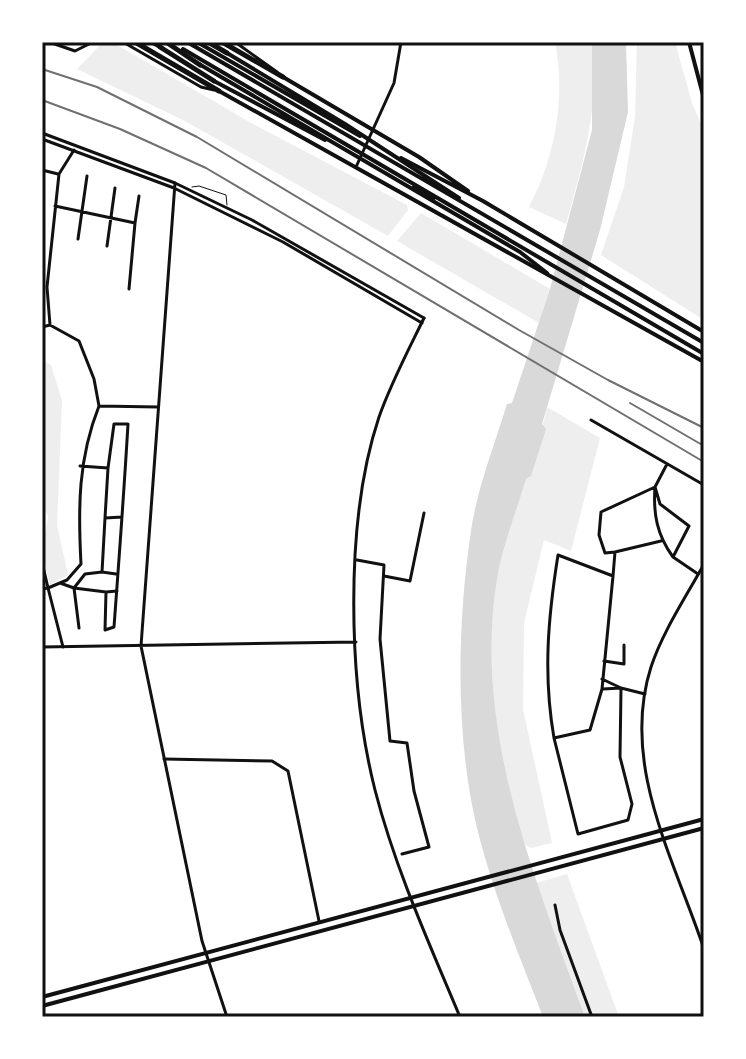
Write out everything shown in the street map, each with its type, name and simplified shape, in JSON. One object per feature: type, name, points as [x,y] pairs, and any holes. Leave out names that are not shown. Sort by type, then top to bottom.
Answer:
[{"type":"highway","points":[[135,42],[219,91]]},
{"type":"highway","points":[[168,42],[183,49]]},
{"type":"highway","points":[[168,42],[200,65]]},
{"type":"highway","points":[[208,42],[227,53]]},
{"type":"highway","points":[[222,42],[283,77]]},
{"type":"highway","points":[[160,47],[214,81]]},
{"type":"highway","points":[[159,56],[197,71]]},
{"type":"main road","points":[[151,42],[200,65],[360,157],[520,252],[547,273]]},
{"type":"main road","points":[[187,42],[704,343]]},
{"type":"main road","points":[[197,42],[369,141],[483,201]]},
{"type":"main road","points":[[689,42],[704,99]]},
{"type":"main road","points":[[183,49],[704,354]]},
{"type":"main road","points":[[227,53],[345,124],[487,217]]},
{"type":"main road","points":[[283,77],[374,129],[483,201],[704,332]]},
{"type":"main road","points":[[214,81],[482,224]]},
{"type":"main road","points":[[219,91],[704,362]]},
{"type":"main road","points":[[42,997],[704,819]]},
{"type":"main road","points":[[42,1006],[704,828]]},
{"type":"street","points":[[49,42],[75,51],[93,42]]},
{"type":"street","points":[[123,42],[201,87],[219,91]]},
{"type":"street","points":[[235,42],[283,77]]},
{"type":"street","points":[[356,167],[397,73],[401,42]]},
{"type":"street","points":[[42,136],[190,189],[423,320],[389,391],[370,451],[357,560],[356,642],[361,721],[386,829],[460,1017]]},
{"type":"street","points":[[42,136],[175,186],[226,209]]},
{"type":"street","points":[[50,325],[47,287],[59,174],[74,150]]},
{"type":"street","points":[[42,170],[59,174]]},
{"type":"street","points":[[78,239],[87,176]]},
{"type":"street","points":[[175,186],[141,646],[205,953],[227,1017]]},
{"type":"street","points":[[107,246],[115,188]]},
{"type":"street","points":[[129,289],[139,196]]},
{"type":"street","points":[[55,206],[135,223]]},
{"type":"street","points":[[42,327],[50,325],[79,341],[94,379],[99,406],[80,466],[81,564],[60,583],[42,589]]},
{"type":"street","points":[[99,406],[158,407]]},
{"type":"street","points":[[591,420],[704,485]]},
{"type":"street","points":[[102,572],[108,468],[114,424],[128,424],[114,627],[105,630],[106,592]]},
{"type":"street","points":[[667,464],[655,487],[655,521],[661,541],[673,557],[698,574]]},
{"type":"street","points":[[80,466],[108,468]]},
{"type":"street","points":[[655,487],[601,512],[599,535],[605,553],[661,541]]},
{"type":"street","points":[[655,487],[660,504],[689,526],[673,557]]},
{"type":"street","points":[[384,576],[410,581],[424,513]]},
{"type":"street","points":[[105,518],[122,517]]},
{"type":"street","points":[[554,738],[590,730],[602,689],[615,552]]},
{"type":"street","points":[[613,576],[558,555],[546,628],[547,700],[578,834],[628,820],[632,804],[620,757],[621,688]]},
{"type":"street","points":[[357,560],[384,565],[380,639],[390,741],[407,743],[414,791],[429,847],[402,854]]},
{"type":"street","points":[[42,562],[63,647]]},
{"type":"street","points":[[704,564],[659,646],[645,694],[641,730],[643,766],[704,949]]},
{"type":"street","points":[[79,628],[74,588],[85,574],[118,574]]},
{"type":"street","points":[[60,583],[74,588],[117,591]]},
{"type":"street","points":[[42,647],[356,642]]},
{"type":"street","points":[[604,661],[624,664],[624,645]]},
{"type":"street","points":[[602,679],[645,694]]},
{"type":"street","points":[[602,689],[621,688]]},
{"type":"street","points":[[164,759],[272,761],[288,771],[319,923]]},
{"type":"street","points":[[555,905],[560,930],[592,1017]]},
{"type":"lane","points":[[190,189],[199,186],[226,195],[226,209]]},
{"type":"shaded area","points":[[103,42],[112,42],[253,124],[407,205],[408,210],[388,236],[185,121],[77,69]]},
{"type":"shaded area","points":[[555,42],[592,42],[594,66],[592,112],[566,224],[529,207],[546,168],[556,127],[559,85]]},
{"type":"shaded area","points":[[592,42],[626,42],[628,112],[600,230],[542,424],[546,429],[507,538],[498,573],[492,630],[493,687],[500,744],[512,800],[546,909],[585,1017],[543,1017],[499,900],[477,828],[465,756],[461,642],[466,567],[477,499],[507,404],[512,403],[550,289],[592,130]]},
{"type":"shaded area","points":[[637,42],[675,42],[692,103],[704,131],[704,320],[601,255],[624,187],[635,117]]},
{"type":"shaded area","points":[[421,213],[550,289],[539,323],[397,241]]},
{"type":"shaded area","points":[[43,360],[51,365],[62,401],[57,525],[68,575],[50,585],[44,550],[48,516],[42,506]]},
{"type":"shaded area","points":[[547,407],[600,438],[571,551],[544,540],[524,623],[523,709],[552,843],[531,848],[523,844],[499,745],[492,639],[498,573],[526,479],[531,476]]},
{"type":"shaded area","points":[[567,874],[619,1017],[585,1017],[536,883]]},
{"type":"railway","points":[[42,69],[97,87],[197,137],[519,330],[608,380],[704,428]]},
{"type":"railway","points":[[42,100],[120,129],[206,168],[704,462]]},
{"type":"railway","points":[[630,403],[704,446]]}]
